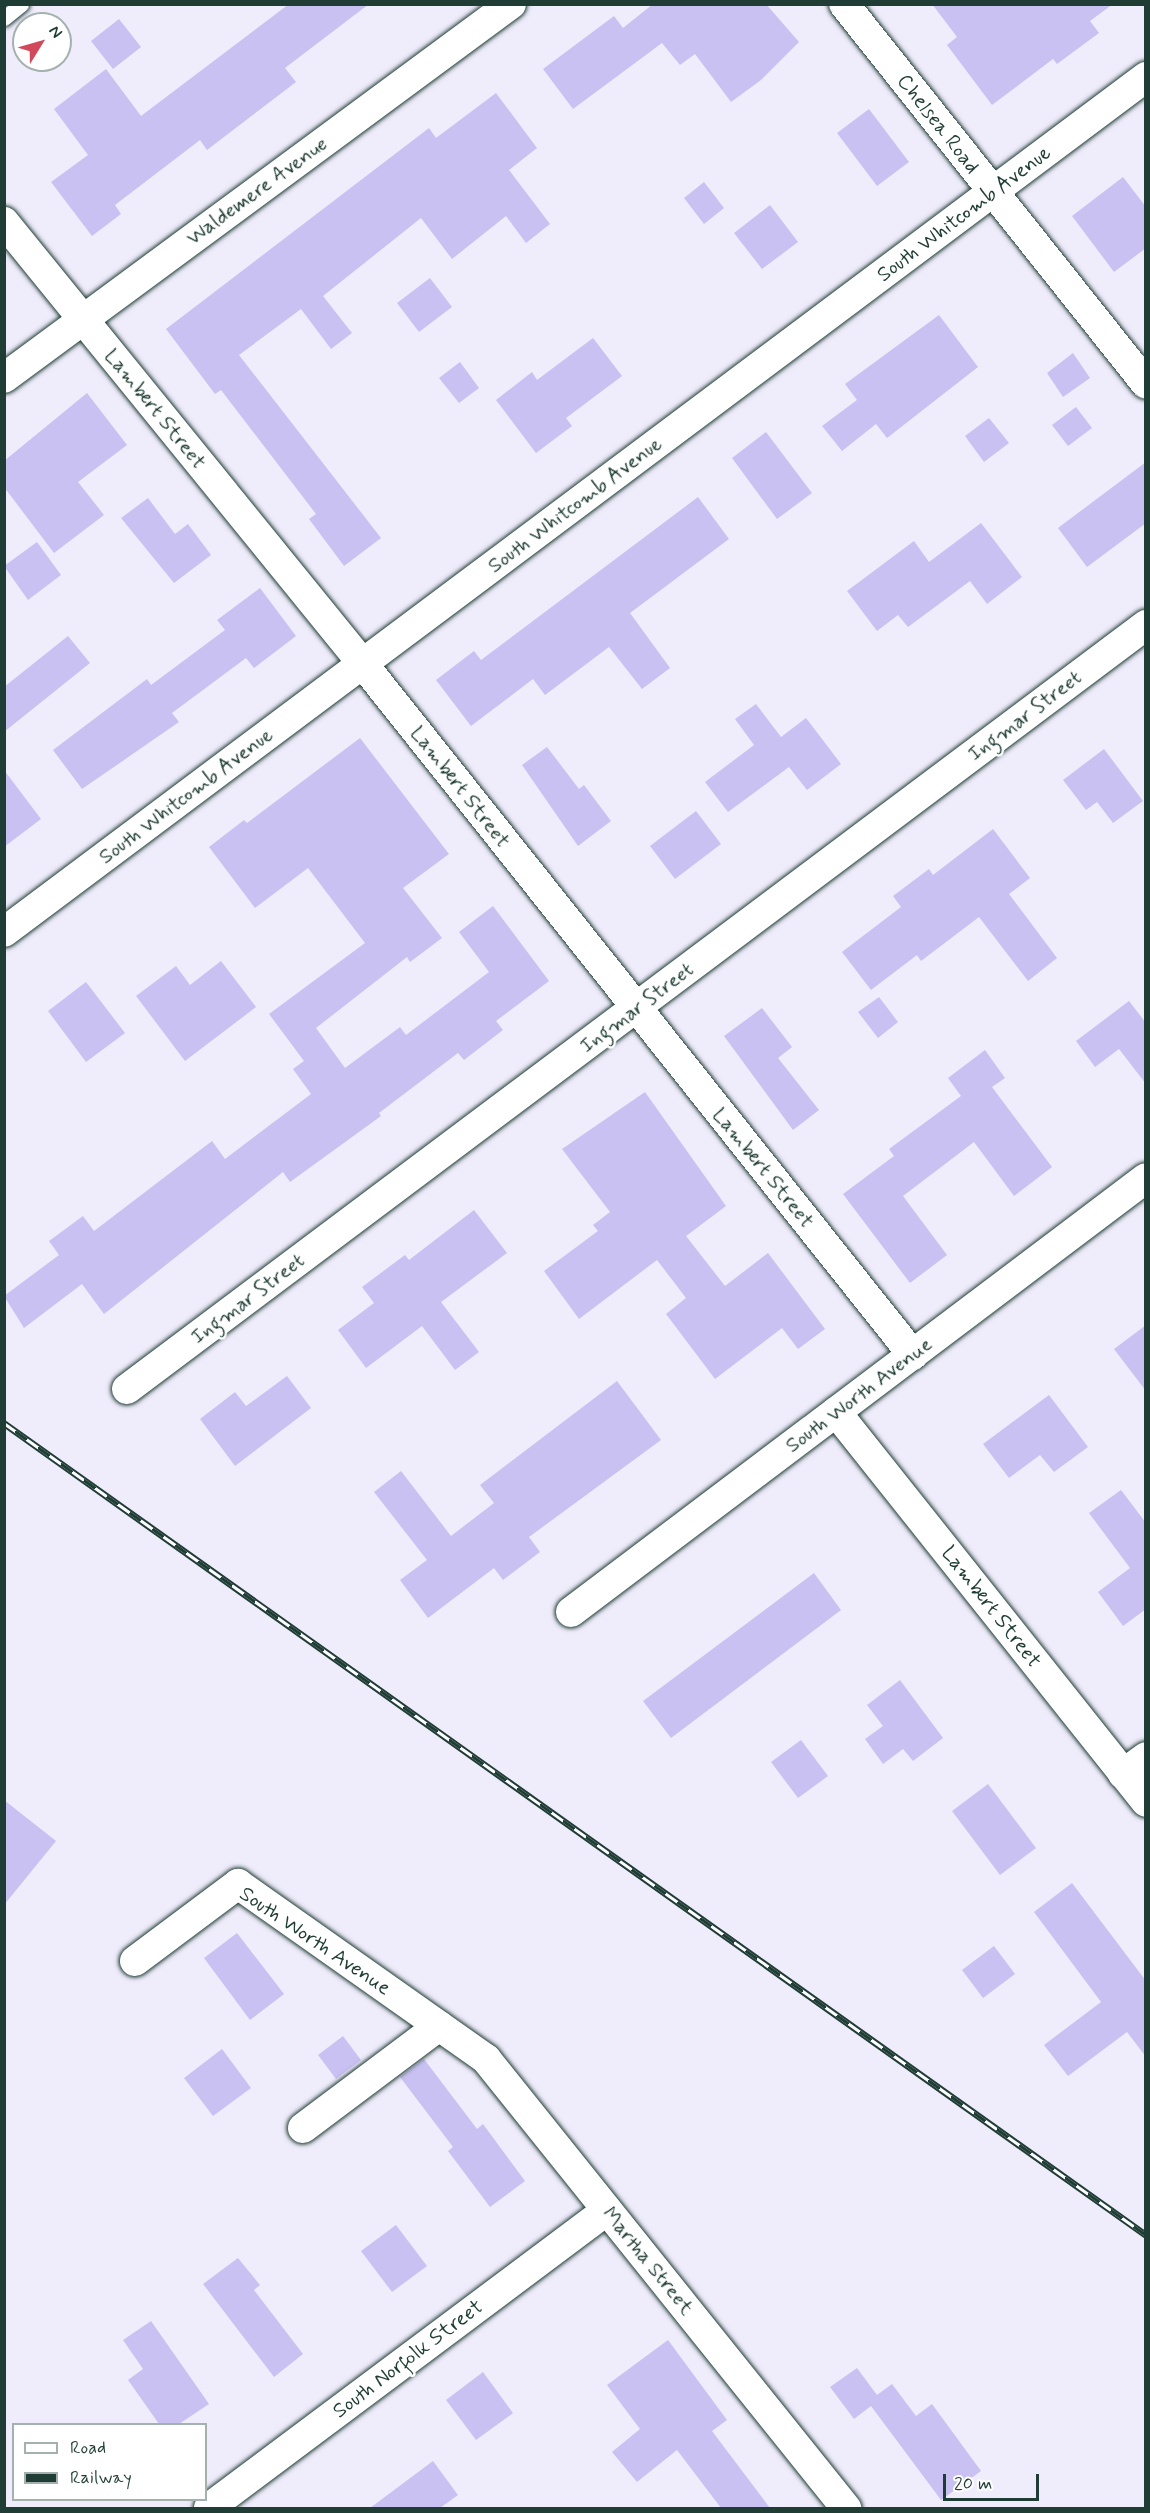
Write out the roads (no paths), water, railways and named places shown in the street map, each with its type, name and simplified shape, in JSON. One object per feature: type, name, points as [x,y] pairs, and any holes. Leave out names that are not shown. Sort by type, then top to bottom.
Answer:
[{"type":"street","name":"Waldemere Avenue","points":[[4,378],[511,4]]},
{"type":"street","name":"Chelsea Road","points":[[844,4],[992,194],[1146,384]]},
{"type":"street","name":"South Whitcomb Avenue","points":[[4,932],[1146,77]]},
{"type":"street","name":"Lambert Street","points":[[4,222],[363,664],[636,1010],[913,1355]]},
{"type":"street","name":"Ingmar Street","points":[[127,1389],[636,1010],[1146,625]]},
{"type":"street","name":"South Worth Avenue","points":[[571,1612],[1146,1178]]},
{"type":"street","name":"Lambert Street","points":[[836,1412],[1134,1766],[1146,1802]]},
{"type":"street","name":"South Worth Avenue","points":[[135,1961],[238,1884],[438,2026]]},
{"type":"street","points":[[303,2128],[438,2026]]},
{"type":"street","name":"Martha Street","points":[[438,2026],[486,2059],[846,2508]]},
{"type":"street","name":"South Norfolk Street","points":[[208,2508],[607,2210]]},
{"type":"lane","points":[[4,18],[21,4]]},
{"type":"railway","points":[[4,1423],[1146,2235]]}]
